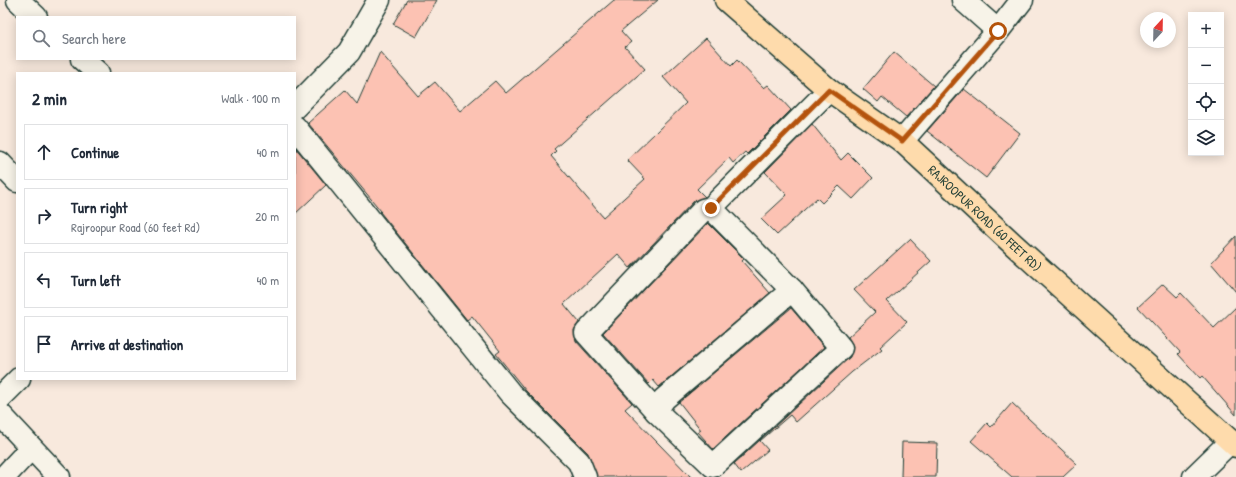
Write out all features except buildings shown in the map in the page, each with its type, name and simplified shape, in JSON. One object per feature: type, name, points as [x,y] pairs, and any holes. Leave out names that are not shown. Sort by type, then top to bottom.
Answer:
[{"type":"main road","name":"RAJROOPUR ROAD (60 FEET RD)","points":[[726,0],[829,90],[902,141],[1013,244],[1233,443]]},
{"type":"street","points":[[18,0],[35,16]]},
{"type":"street","points":[[296,106],[349,52],[378,0]]},
{"type":"street","points":[[963,0],[998,31]]},
{"type":"street","points":[[902,141],[998,31],[1022,0]]},
{"type":"street","points":[[83,60],[97,72]]},
{"type":"street","points":[[711,208],[792,290],[841,348],[713,466],[656,412],[586,333],[703,210],[711,208],[829,90]]},
{"type":"street","points":[[296,128],[510,393],[579,462],[585,477]]},
{"type":"street","points":[[0,163],[16,180]]},
{"type":"street","points":[[656,412],[664,399],[792,290]]},
{"type":"street","points":[[0,398],[19,380]]},
{"type":"street","points":[[0,414],[59,477]]},
{"type":"street","points":[[1194,477],[1233,443]]},
{"type":"street","points":[[4,477],[31,448]]},
{"type":"route","points":[[711,208],[829,90],[902,141],[998,31]]}]
